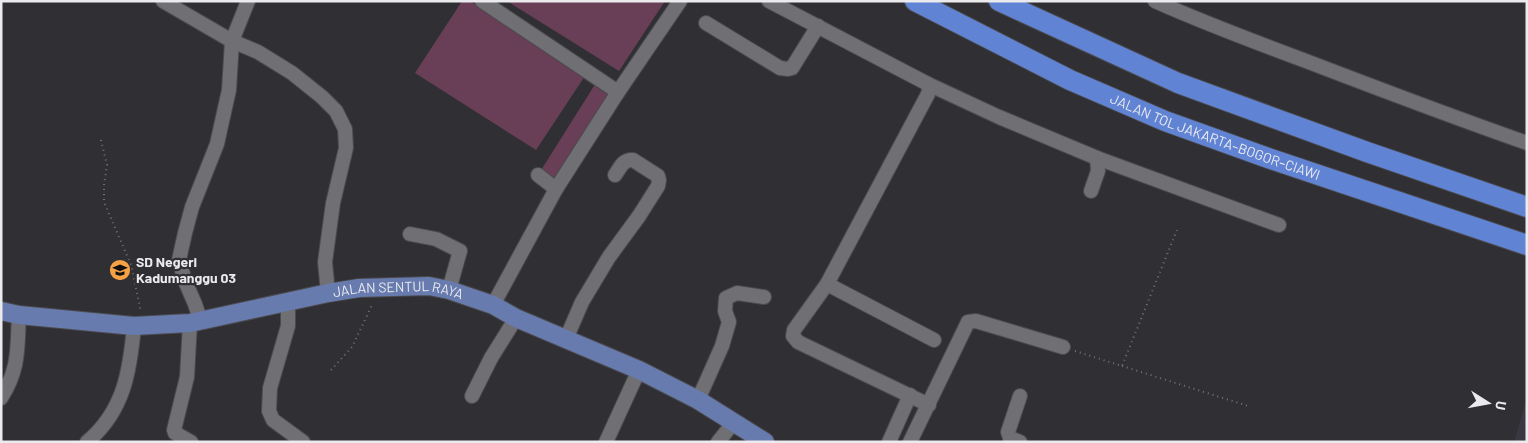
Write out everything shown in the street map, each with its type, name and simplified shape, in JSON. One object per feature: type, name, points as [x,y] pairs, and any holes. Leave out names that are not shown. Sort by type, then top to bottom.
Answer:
[{"type":"highway","name":"JALAN TOL JAKARTA–BOGOR–CIAWI","points":[[915,1],[1070,80],[1165,121],[1276,161],[1527,246]]},
{"type":"highway","points":[[999,1],[1178,83],[1367,152],[1527,207]]},
{"type":"main road","name":"JALAN SENTUL RAYA","points":[[1,311],[19,315],[139,326],[195,322],[328,293],[377,286],[428,286],[449,290],[493,305],[516,318],[639,370],[698,400],[765,442]]},
{"type":"street","points":[[164,1],[232,41],[258,52],[292,73],[336,111],[345,129],[346,148],[333,203],[325,262],[328,293]]},
{"type":"street","points":[[191,442],[175,433],[174,430],[187,377],[196,304],[185,281],[179,260],[184,233],[192,207],[217,144],[229,90],[232,41],[248,1]]},
{"type":"street","points":[[482,1],[618,92]]},
{"type":"street","points":[[493,305],[556,189],[618,92],[680,1]]},
{"type":"street","points":[[769,1],[928,84],[999,117],[1097,158],[1279,225]]},
{"type":"street","points":[[1155,1],[1187,16],[1343,76],[1466,122],[1527,142]]},
{"type":"street","points":[[706,22],[780,68],[788,69],[792,68],[818,26]]},
{"type":"street","points":[[928,84],[928,94],[827,284],[794,330],[793,336],[798,342],[929,405]]},
{"type":"street","points":[[1091,191],[1098,171],[1097,158]]},
{"type":"street","points":[[566,338],[582,302],[609,258],[639,216],[660,180],[658,176],[633,160],[624,162],[616,175]]},
{"type":"street","points":[[538,175],[556,189]]},
{"type":"street","points":[[410,234],[436,239],[460,252],[449,290]]},
{"type":"street","points":[[827,284],[934,340]]},
{"type":"street","points":[[698,400],[722,346],[728,322],[725,311],[726,298],[737,293],[764,297]]},
{"type":"street","points":[[288,302],[288,326],[270,388],[269,411],[273,420],[303,442]]},
{"type":"street","points":[[1,398],[11,382],[17,363],[19,315]]},
{"type":"street","points":[[472,396],[516,318]]},
{"type":"street","points":[[910,442],[968,322],[976,321],[1063,348]]},
{"type":"street","points":[[87,442],[103,425],[120,397],[127,378],[139,326]]},
{"type":"street","points":[[606,442],[639,370]]},
{"type":"street","points":[[889,442],[910,395]]},
{"type":"street","points":[[1020,396],[1008,432],[1010,438],[1020,442]]},
{"type":"street","points":[[718,442],[734,422]]},
{"type":"path","points":[[101,140],[107,165],[104,202],[131,265],[139,326]]},
{"type":"path","points":[[1122,366],[1177,230]]},
{"type":"path","points":[[331,370],[352,347],[371,309],[377,286]]},
{"type":"path","points":[[1063,348],[1248,406]]},
{"type":"shaded area","points":[[462,1],[470,1],[585,76],[536,150],[415,73]]},
{"type":"shaded area","points":[[507,1],[665,1],[619,71]]},
{"type":"shaded area","points":[[599,78],[618,92],[556,189],[538,175]]},
{"type":"shaded area","points":[[1527,398],[1527,442],[1514,442]]},
{"type":"place","name":"SD Negeri Kadumanggu 03","points":[[120,270]]}]
